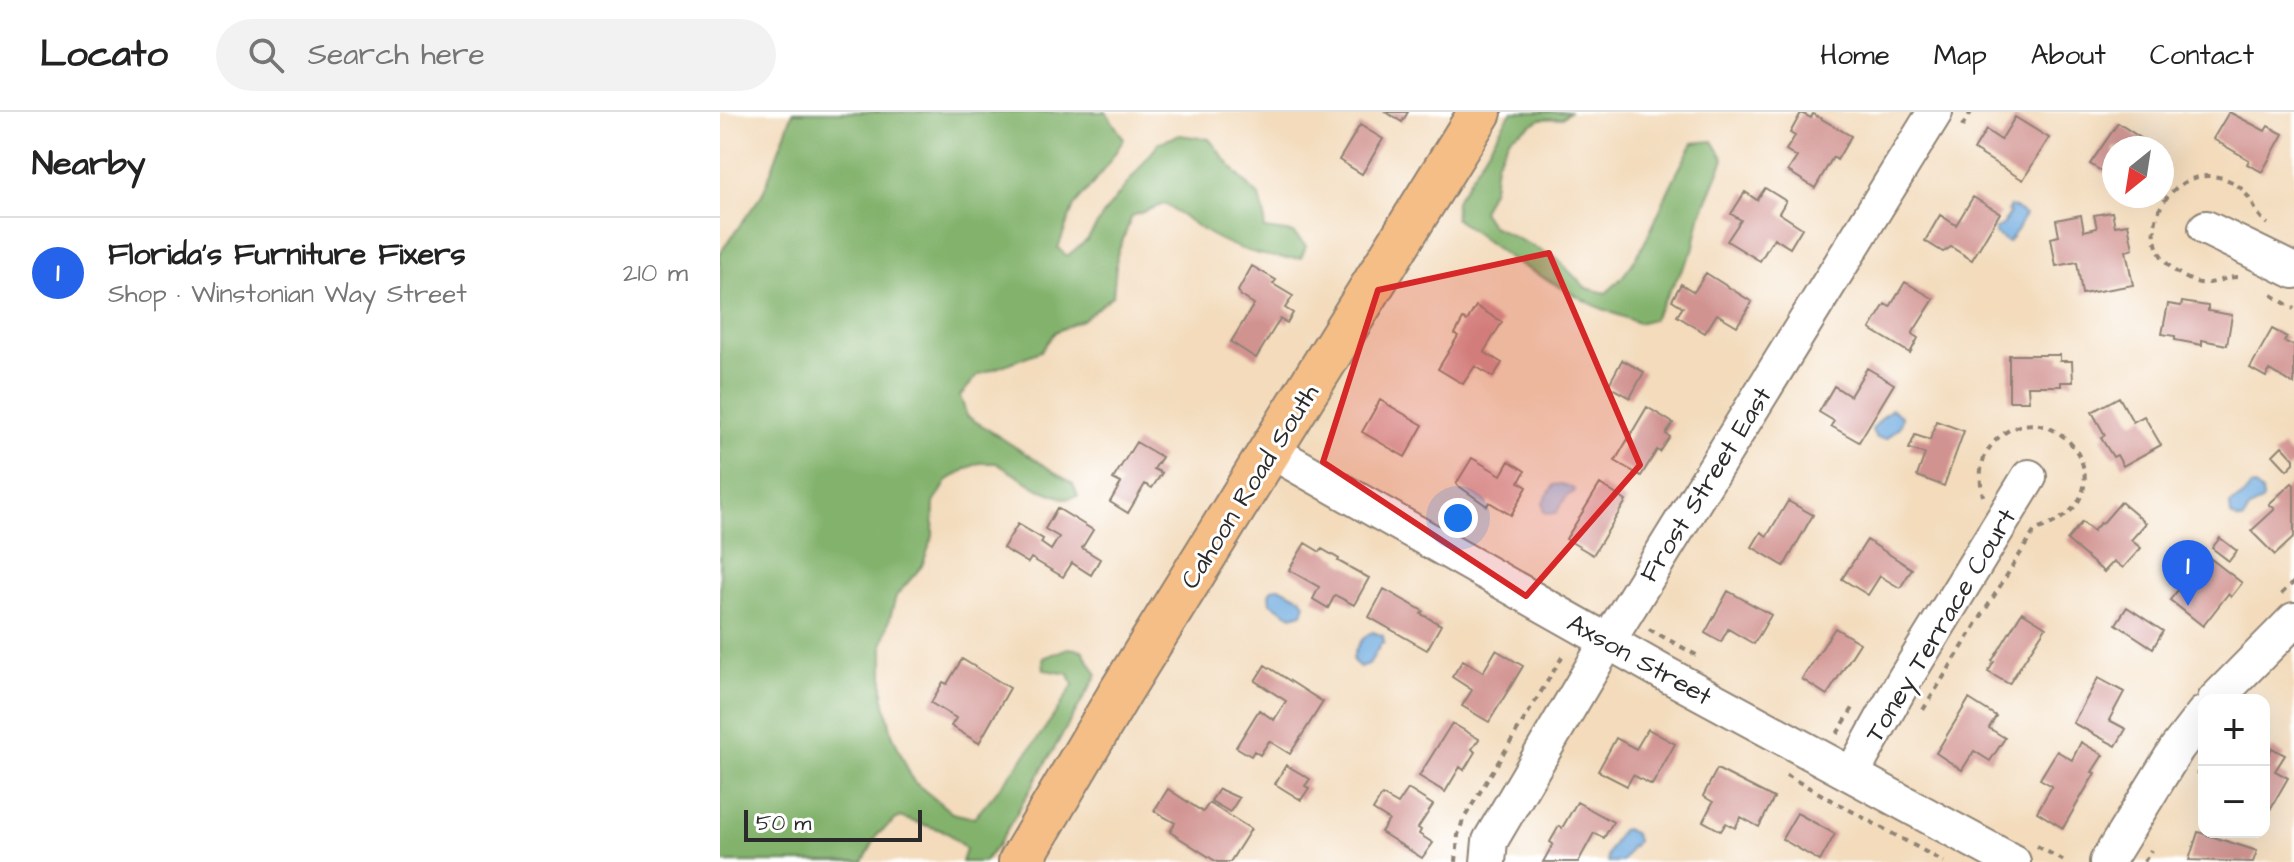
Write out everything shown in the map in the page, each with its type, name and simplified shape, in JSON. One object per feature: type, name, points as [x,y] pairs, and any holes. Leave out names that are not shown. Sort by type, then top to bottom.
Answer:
[{"type":"main road","name":"Cahoon Road South","points":[[1020,862],[1121,691],[1480,112]]},
{"type":"street","name":"Frost Street East","points":[[1488,862],[1490,841],[1608,641],[1935,112]]},
{"type":"street","points":[[2206,228],[2294,271]]},
{"type":"street","name":"Axson Street","points":[[1271,451],[1608,641],[2013,862]]},
{"type":"street","name":"Toney Terrace Court","points":[[1852,774],[1903,682],[2029,477]]},
{"type":"street","points":[[2221,694],[2294,620]]},
{"type":"street","points":[[2107,862],[2177,748],[2198,721]]},
{"type":"highlighted area","points":[[1549,253],[1640,465],[1526,596],[1323,462],[1378,290]]},
{"type":"green space","points":[[793,112],[1106,112],[1124,139],[1102,173],[1074,206],[1058,248],[1067,256],[1087,240],[1160,142],[1180,135],[1209,139],[1260,197],[1265,217],[1264,229],[1293,233],[1306,246],[1301,258],[1254,253],[1211,235],[1164,204],[1132,216],[1117,255],[1113,295],[1084,319],[1055,332],[1041,351],[978,375],[960,396],[967,416],[1073,484],[1078,496],[1066,499],[1039,489],[996,463],[979,463],[948,480],[934,503],[933,536],[922,566],[896,596],[883,643],[883,695],[892,734],[913,781],[952,813],[974,818],[1026,754],[1073,685],[1069,674],[1044,670],[1043,658],[1068,648],[1082,650],[1097,675],[998,845],[983,862],[962,862],[966,849],[947,832],[899,817],[878,834],[863,862],[720,862],[720,253],[763,193]]},
{"type":"green space","points":[[1511,112],[1569,112],[1562,118],[1541,119],[1510,137],[1496,163],[1493,188],[1482,211],[1492,226],[1556,258],[1586,288],[1606,293],[1636,257],[1693,143],[1713,141],[1724,159],[1700,217],[1693,251],[1653,319],[1638,323],[1593,305],[1513,261],[1455,218],[1456,201]]},
{"type":"water","points":[[2010,207],[2025,215],[2008,242],[1995,234],[1995,229],[2003,224]]},
{"type":"water","points":[[1892,409],[1902,417],[1900,426],[1886,439],[1876,438],[1872,430]]},
{"type":"water","points":[[1562,484],[1575,492],[1568,495],[1556,513],[1547,514],[1543,510],[1543,502],[1554,485]]},
{"type":"water","points":[[2255,486],[2262,492],[2263,500],[2250,508],[2243,520],[2231,515],[2230,504]]},
{"type":"water","points":[[1279,587],[1301,598],[1305,604],[1302,613],[1292,616],[1270,603],[1269,594]]},
{"type":"water","points":[[1373,632],[1383,636],[1384,643],[1369,664],[1360,667],[1353,661],[1355,653],[1362,640]]},
{"type":"water","points":[[1621,830],[1635,834],[1637,841],[1622,862],[1608,862],[1607,855]]},
{"type":"building","points":[[1386,112],[1408,112],[1402,122]]},
{"type":"building","points":[[2229,112],[2265,131],[2268,126],[2283,134],[2262,172],[2247,164],[2249,160],[2213,139]]},
{"type":"building","points":[[1801,113],[1811,118],[1813,114],[1851,136],[1837,160],[1833,157],[1815,188],[1788,171],[1797,157],[1786,150],[1795,136],[1790,133]]},
{"type":"building","points":[[2015,117],[2049,138],[2023,180],[1974,150],[1986,130],[2001,140]]},
{"type":"building","points":[[2118,123],[2138,136],[2109,136]]},
{"type":"building","points":[[1360,125],[1383,139],[1362,174],[1339,160]]},
{"type":"building","points":[[2102,146],[2102,172],[2090,164]]},
{"type":"building","points":[[1765,188],[1786,201],[1779,213],[1802,228],[1790,248],[1774,238],[1760,261],[1727,241],[1741,220],[1731,214],[1745,192],[1757,200]]},
{"type":"building","points":[[1973,197],[2000,213],[1972,260],[1951,247],[1943,252],[1925,241],[1940,215],[1956,225]]},
{"type":"building","points":[[2112,212],[2115,226],[2128,224],[2133,249],[2126,251],[2133,285],[2082,294],[2077,262],[2056,266],[2051,238],[2059,236],[2056,220],[2081,215],[2084,231],[2097,228],[2094,215]]},
{"type":"building","points":[[1252,266],[1276,280],[1273,284],[1293,296],[1285,308],[1293,313],[1287,323],[1280,319],[1256,358],[1231,342],[1254,304],[1238,291]]},
{"type":"building","points":[[1706,273],[1752,302],[1737,326],[1717,314],[1705,333],[1677,316],[1683,307],[1672,300],[1681,284],[1694,292]]},
{"type":"building","points":[[1905,282],[1934,299],[1912,334],[1918,338],[1910,353],[1870,329],[1885,304],[1890,307]]},
{"type":"building","points":[[2182,302],[2208,306],[2208,311],[2232,315],[2227,345],[2202,340],[2202,345],[2162,334],[2168,304],[2181,306]]},
{"type":"building","points":[[1476,306],[1502,322],[1484,352],[1502,363],[1493,377],[1475,366],[1463,384],[1438,369],[1458,336],[1455,334],[1463,319],[1467,321]]},
{"type":"building","points":[[2272,329],[2287,337],[2284,341],[2294,346],[2294,384],[2269,370],[2266,377],[2250,368]]},
{"type":"building","points":[[2009,355],[2060,355],[2060,361],[2072,361],[2073,382],[2061,382],[2061,386],[2028,386],[2029,401],[2009,401]]},
{"type":"building","points":[[1622,360],[1644,372],[1630,398],[1608,386]]},
{"type":"building","points":[[1867,368],[1894,384],[1859,442],[1831,426],[1834,421],[1819,412],[1834,386],[1850,396]]},
{"type":"building","points":[[2119,397],[2133,422],[2144,416],[2161,445],[2123,466],[2101,438],[2105,435],[2092,412]]},
{"type":"building","points":[[1380,400],[1423,425],[1405,457],[1362,432]]},
{"type":"building","points":[[1647,407],[1673,423],[1666,434],[1670,437],[1660,452],[1657,450],[1641,476],[1615,461]]},
{"type":"building","points":[[1936,421],[1964,431],[1944,486],[1917,476],[1925,454],[1909,449],[1915,435],[1930,440]]},
{"type":"building","points":[[1136,442],[1162,457],[1154,469],[1162,473],[1152,488],[1145,484],[1128,513],[1110,502],[1121,483],[1113,479]]},
{"type":"building","points":[[2282,446],[2294,459],[2287,470],[2273,455]]},
{"type":"building","points":[[1472,458],[1501,475],[1509,461],[1525,471],[1519,482],[1527,487],[1511,515],[1489,502],[1487,506],[1456,484]]},
{"type":"building","points":[[2292,483],[2294,537],[2275,555],[2251,531],[2275,509],[2269,504]]},
{"type":"building","points":[[1600,484],[1626,501],[1593,555],[1566,539]]},
{"type":"building","points":[[1788,501],[1813,515],[1784,566],[1752,547],[1761,532],[1767,536]]},
{"type":"building","points":[[2121,502],[2146,523],[2131,540],[2141,548],[2123,568],[2114,561],[2104,572],[2067,540],[2082,522],[2093,531]]},
{"type":"building","points":[[1057,508],[1093,530],[1082,548],[1100,559],[1091,575],[1072,563],[1063,577],[1031,558],[1028,563],[1003,548],[1018,524],[1043,539],[1041,543],[1051,550],[1059,537],[1045,529]]},
{"type":"building","points":[[2220,538],[2237,551],[2229,561],[2212,548]]},
{"type":"building","points":[[1867,540],[1912,569],[1900,588],[1880,576],[1868,595],[1842,579]]},
{"type":"building","points":[[1305,543],[1320,552],[1322,549],[1369,578],[1354,605],[1335,595],[1328,608],[1313,599],[1319,587],[1289,570]]},
{"type":"building","points":[[2206,555],[2242,583],[2231,597],[2228,594],[2203,626],[2170,600]]},
{"type":"building","points":[[1384,589],[1441,625],[1427,650],[1369,617]]},
{"type":"building","points":[[1728,591],[1771,615],[1754,644],[1728,629],[1721,642],[1705,633]]},
{"type":"building","points":[[2127,607],[2163,631],[2153,648],[2116,624]]},
{"type":"building","points":[[2022,612],[2046,627],[2009,684],[1988,672]]},
{"type":"building","points":[[1835,628],[1860,643],[1827,695],[1802,679]]},
{"type":"building","points":[[1496,650],[1523,666],[1489,722],[1462,706],[1472,690],[1452,677],[1463,660],[1483,672]]},
{"type":"building","points":[[962,659],[1010,688],[979,743],[951,726],[956,718],[931,703]]},
{"type":"building","points":[[1265,665],[1323,702],[1290,754],[1269,741],[1260,755],[1254,751],[1251,756],[1236,747],[1259,710],[1274,720],[1286,701],[1255,681]]},
{"type":"building","points":[[2098,678],[2124,692],[2109,720],[2126,729],[2116,746],[2073,723]]},
{"type":"building","points":[[1969,699],[1996,716],[1989,728],[2005,738],[1990,761],[1974,751],[1962,770],[1936,753]]},
{"type":"building","points":[[1452,723],[1479,739],[1464,770],[1460,767],[1445,792],[1419,776]]},
{"type":"building","points":[[1648,729],[1675,744],[1652,785],[1633,775],[1627,786],[1598,771],[1616,738],[1636,749]]},
{"type":"building","points":[[2081,742],[2103,755],[2063,828],[2037,812],[2052,786],[2040,779],[2057,751],[2072,760]]},
{"type":"building","points":[[2272,748],[2285,755],[2275,771],[2288,778],[2270,810],[2270,766]]},
{"type":"building","points":[[1286,765],[1310,779],[1305,786],[1309,788],[1301,800],[1275,784]]},
{"type":"building","points":[[1717,769],[1774,798],[1759,827],[1741,817],[1735,828],[1726,823],[1721,831],[1703,821],[1713,802],[1703,796]]},
{"type":"building","points":[[1168,789],[1203,812],[1209,803],[1251,829],[1230,862],[1217,862],[1170,832],[1175,823],[1154,811]]},
{"type":"building","points":[[1219,789],[1239,798],[1230,812],[1211,801]]},
{"type":"building","points":[[1408,789],[1433,805],[1418,828],[1421,830],[1419,834],[1433,843],[1422,858],[1381,832],[1389,820],[1373,810],[1382,795],[1398,804]]},
{"type":"building","points":[[1577,802],[1613,822],[1604,838],[1594,833],[1578,862],[1543,862],[1559,826],[1562,828]]},
{"type":"building","points":[[1797,813],[1835,834],[1820,861],[1782,839]]},
{"type":"building","points":[[2198,832],[2198,838],[2217,838],[2257,851],[2253,862],[2189,860]]},
{"type":"place","name":"Florida's Furniture Fixers","points":[[2188,606]]}]
